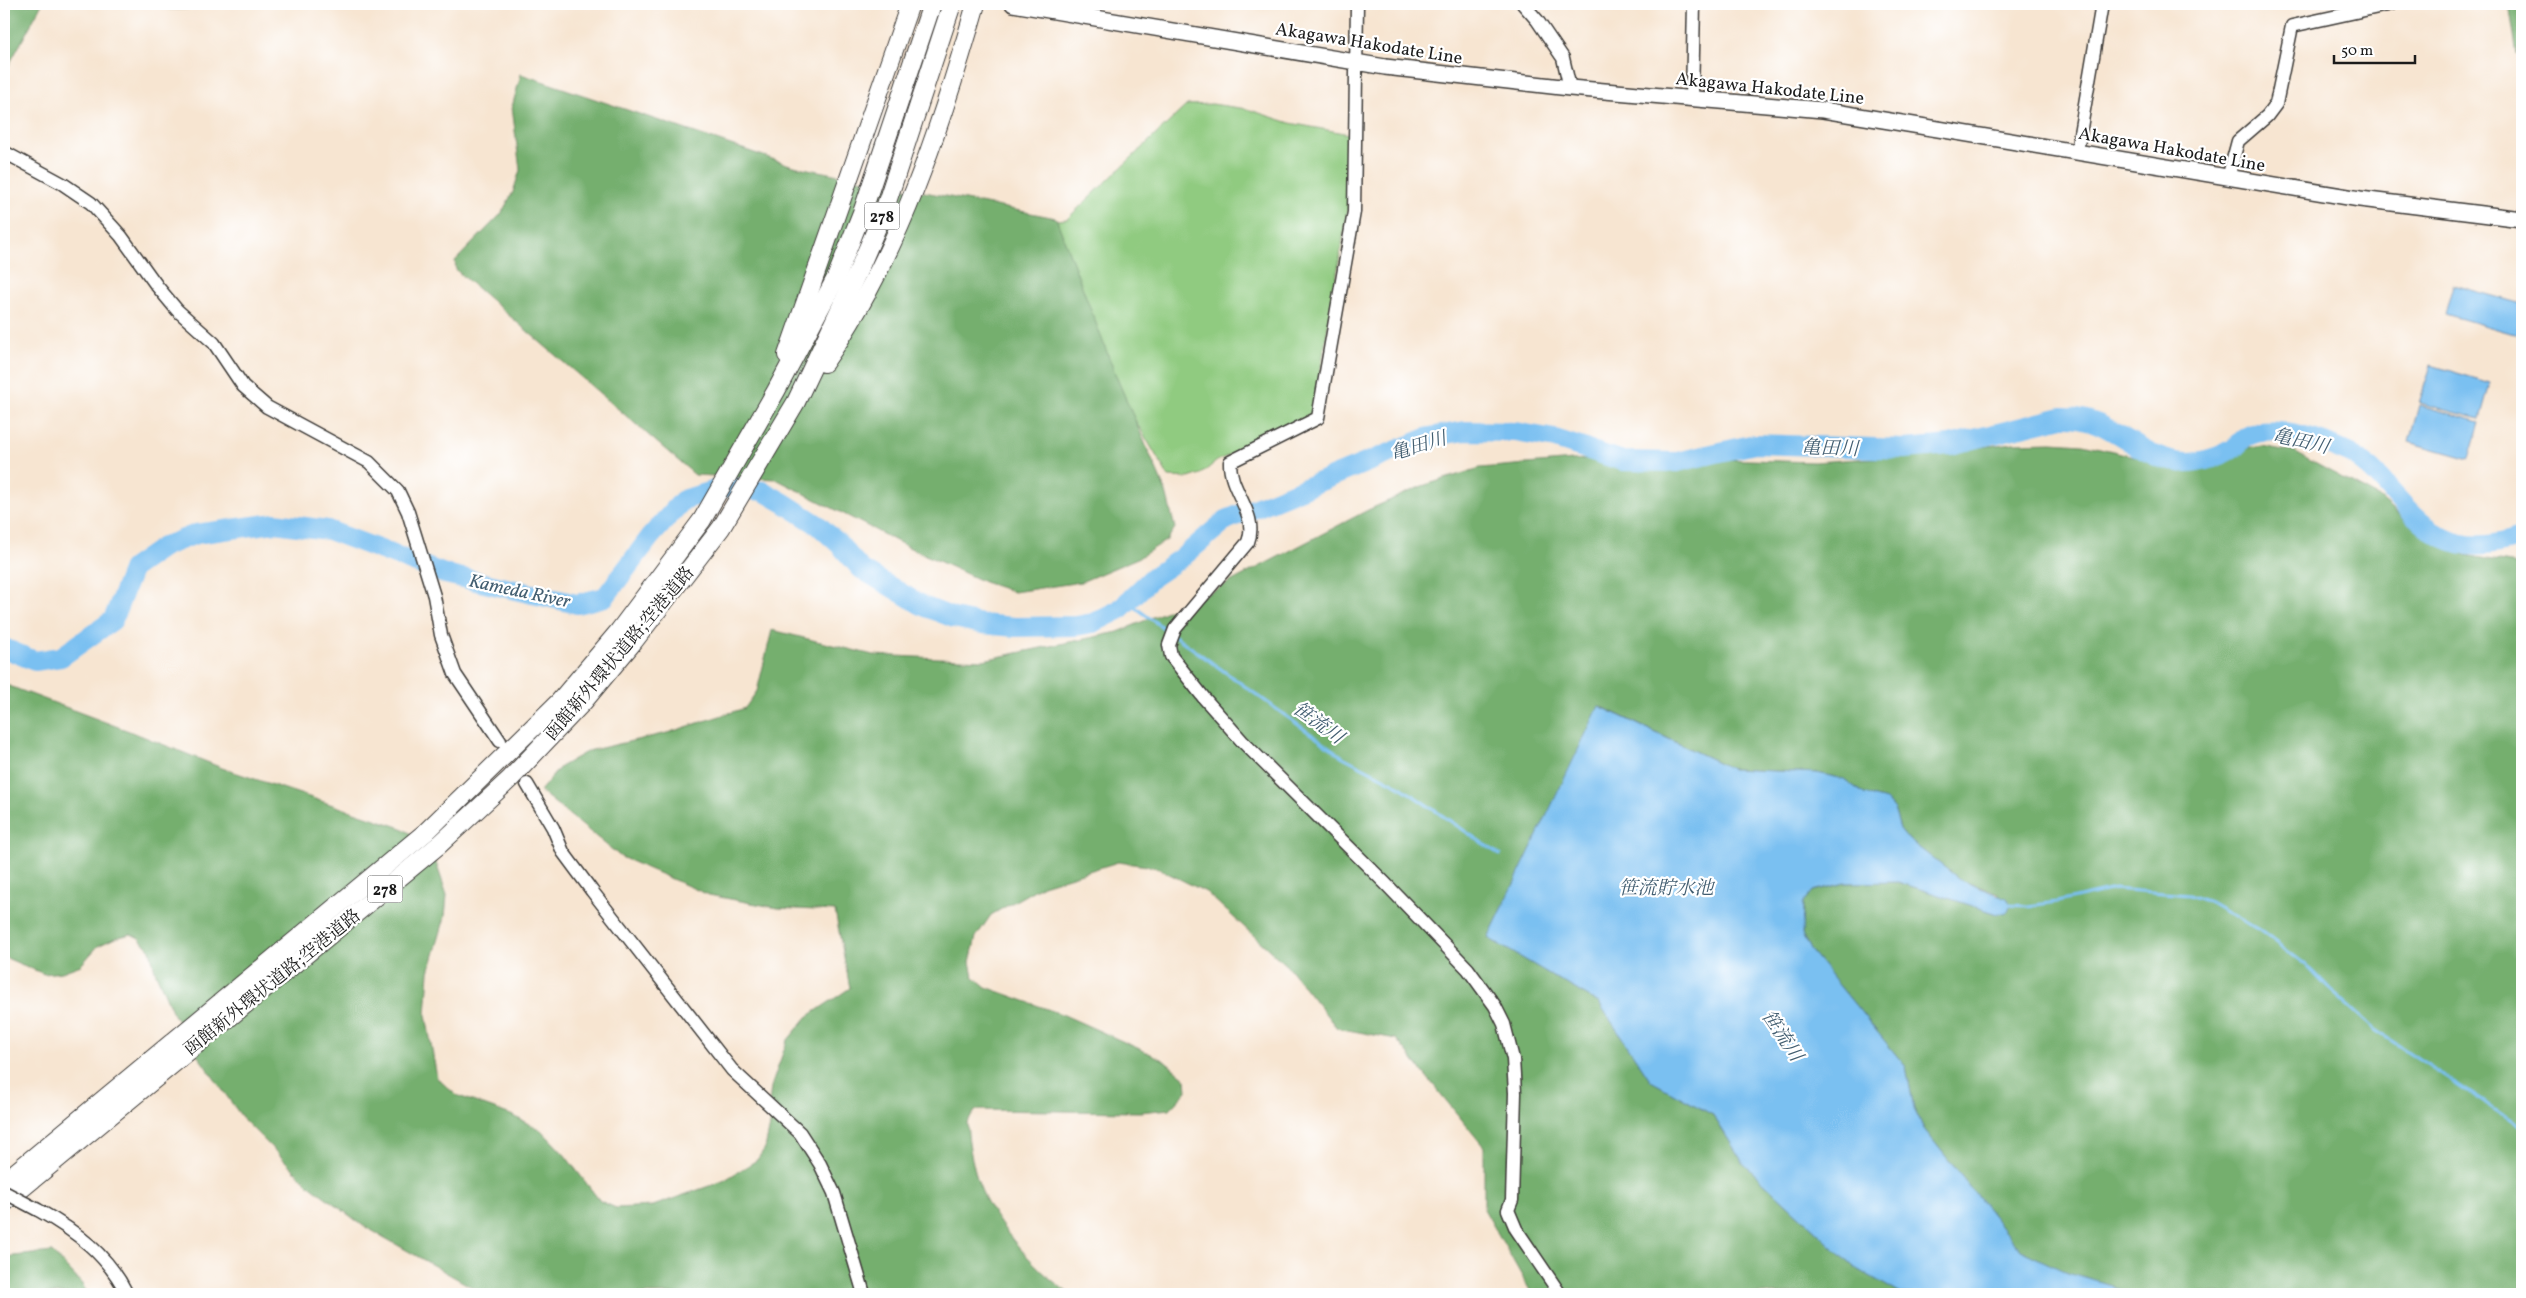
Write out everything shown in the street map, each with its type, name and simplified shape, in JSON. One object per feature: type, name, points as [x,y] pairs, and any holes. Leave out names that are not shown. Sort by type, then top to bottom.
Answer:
[{"type":"highway","points":[[776,391],[796,324],[889,69],[910,4]]},
{"type":"highway","name":"函館新外環状道路;空港道路","points":[[4,1182],[426,832],[559,702],[619,631],[702,520],[776,391],[836,278],[863,210],[932,4]]},
{"type":"highway","name":"函館新外環状道路;空港道路","points":[[4,1203],[440,844],[511,778],[584,701],[634,640],[721,528],[796,402],[859,269],[884,211],[952,4]]},
{"type":"highway","points":[[796,402],[844,334],[870,289],[929,152],[949,97],[976,4]]},
{"type":"main road","name":"Akagawa Hakodate Line","points":[[1013,4],[1041,7],[1356,63],[1570,88],[1823,110],[2360,199],[2522,219]]},
{"type":"street","points":[[1357,4],[1354,212],[1318,418],[1230,462],[1229,474],[1250,519],[1251,535],[1248,542],[1173,634],[1172,656],[1204,698],[1242,741],[1385,883],[1468,969],[1495,1006],[1504,1024],[1513,1059],[1515,1092],[1512,1200],[1508,1210],[1516,1229],[1560,1294]]},
{"type":"street","points":[[1523,4],[1537,20],[1563,58],[1570,88]]},
{"type":"street","points":[[1692,98],[1694,4]]},
{"type":"street","points":[[2077,151],[2102,4]]},
{"type":"street","points":[[2228,178],[2238,141],[2268,116],[2276,104],[2292,26],[2392,4]]},
{"type":"street","points":[[4,152],[63,184],[91,203],[121,236],[172,304],[214,343],[253,397],[267,407],[369,462],[398,491],[408,512],[434,596],[441,635],[455,674],[500,742]]},
{"type":"street","points":[[527,784],[553,828],[563,852],[640,953],[732,1070],[800,1133],[820,1164],[834,1193],[864,1294]]},
{"type":"street","points":[[4,1192],[78,1234],[102,1255],[119,1278],[127,1294]]},
{"type":"green space","points":[[4,4],[42,4],[4,74]]},
{"type":"green space","points":[[151,4],[221,4],[167,9]]},
{"type":"green space","points":[[2509,4],[2522,4],[2522,57],[2517,54]]},
{"type":"green space","points":[[521,74],[793,166],[1056,218],[1116,376],[1166,492],[1175,528],[1167,540],[1140,557],[1081,582],[1014,592],[984,582],[906,546],[776,479],[695,475],[456,270],[455,261],[501,214],[513,192],[520,170],[512,107]]},
{"type":"green space","points":[[1212,104],[1247,109],[1290,123],[1349,134],[1348,209],[1313,415],[1217,461],[1201,474],[1189,478],[1169,477],[1018,224],[1067,219],[1187,105]]},
{"type":"green space","points":[[2052,442],[2083,444],[2151,460],[2181,459],[2262,446],[2294,452],[2378,497],[2420,533],[2465,555],[2522,565],[2522,1294],[2126,1294],[2111,1285],[2062,1271],[2020,1250],[1924,1129],[1914,1109],[1906,1067],[1810,950],[1802,934],[1803,903],[1813,891],[1845,883],[1898,882],[1998,914],[1999,893],[1962,881],[1909,840],[1900,829],[1894,809],[1886,800],[1864,794],[1844,779],[1817,773],[1732,769],[1600,706],[1488,938],[1599,1003],[1651,1081],[1713,1115],[1744,1164],[1854,1267],[1901,1294],[1532,1294],[1484,1209],[1484,1147],[1396,1039],[1337,1028],[1289,968],[1206,892],[1155,867],[1118,862],[1043,885],[991,915],[976,937],[970,962],[973,976],[986,987],[1064,1015],[1162,1059],[1186,1079],[1187,1091],[1170,1109],[1140,1112],[976,1110],[967,1122],[974,1169],[990,1208],[1001,1225],[1028,1257],[1056,1284],[1070,1294],[484,1294],[362,1225],[308,1184],[244,1120],[193,1049],[172,1011],[155,971],[150,950],[139,938],[131,934],[115,938],[98,946],[81,965],[62,972],[44,974],[4,957],[4,684],[222,768],[402,828],[422,841],[434,857],[447,895],[445,917],[429,972],[426,1015],[437,1078],[456,1095],[511,1115],[541,1130],[564,1154],[600,1201],[616,1208],[653,1206],[723,1181],[757,1160],[765,1148],[771,1121],[769,1103],[771,1087],[787,1041],[807,1017],[850,988],[835,911],[778,908],[709,895],[621,857],[540,791],[560,767],[588,751],[667,733],[745,708],[757,691],[772,630],[873,655],[983,660],[1118,632],[1209,593],[1368,510],[1422,486],[1480,468],[1620,456],[1814,462],[1917,455],[2013,443]]},
{"type":"green space","points":[[52,1252],[82,1284],[88,1294],[4,1294],[4,1257]]},
{"type":"water","points":[[2453,285],[2522,304],[2521,336],[2445,314]]},
{"type":"water","points":[[2431,365],[2490,383],[2480,419],[2419,403]]},
{"type":"water","points":[[2419,405],[2480,422],[2469,459],[2409,442]]},
{"type":"water","name":"笹流貯水池","points":[[1599,706],[1732,769],[1817,773],[1844,779],[1864,794],[1886,800],[1894,809],[1900,829],[1909,840],[1962,881],[2007,898],[2011,906],[2007,912],[1998,914],[1898,882],[1845,883],[1813,891],[1803,903],[1802,934],[1810,950],[1906,1067],[1914,1109],[1924,1129],[2020,1250],[2062,1270],[2111,1285],[2126,1294],[1901,1294],[1854,1267],[1744,1164],[1713,1115],[1651,1081],[1599,1003],[1488,938]]},
{"type":"waterway","name":"亀田川","points":[[4,648],[35,661],[61,657],[113,620],[133,568],[163,547],[196,534],[275,523],[328,530],[445,574],[577,604],[605,597],[651,536],[683,500],[724,487],[763,491],[784,503],[818,525],[839,544],[861,569],[923,606],[954,618],[982,624],[1015,627],[1076,626],[1093,623],[1119,610],[1153,577],[1184,556],[1226,520],[1429,437],[1465,431],[1515,432],[1555,439],[1623,461],[1677,462],[1755,444],[1905,449],[1950,445],[2062,417],[2080,418],[2097,423],[2154,455],[2170,461],[2187,463],[2224,454],[2246,437],[2259,433],[2285,433],[2328,444],[2360,460],[2376,474],[2414,516],[2444,538],[2460,544],[2478,546],[2499,543],[2522,536]]},
{"type":"waterway","name":"笹流川","points":[[1128,602],[1170,633]]},
{"type":"waterway","name":"笹流川","points":[[1175,636],[1343,757],[1399,786],[1500,855]]},
{"type":"waterway","points":[[2008,905],[2028,906],[2057,902],[2114,889],[2189,895],[2210,902],[2259,930],[2306,965],[2328,988],[2375,1030],[2522,1127]]},
{"type":"water label","name":"Kameda River","points":[[520,590]]}]
